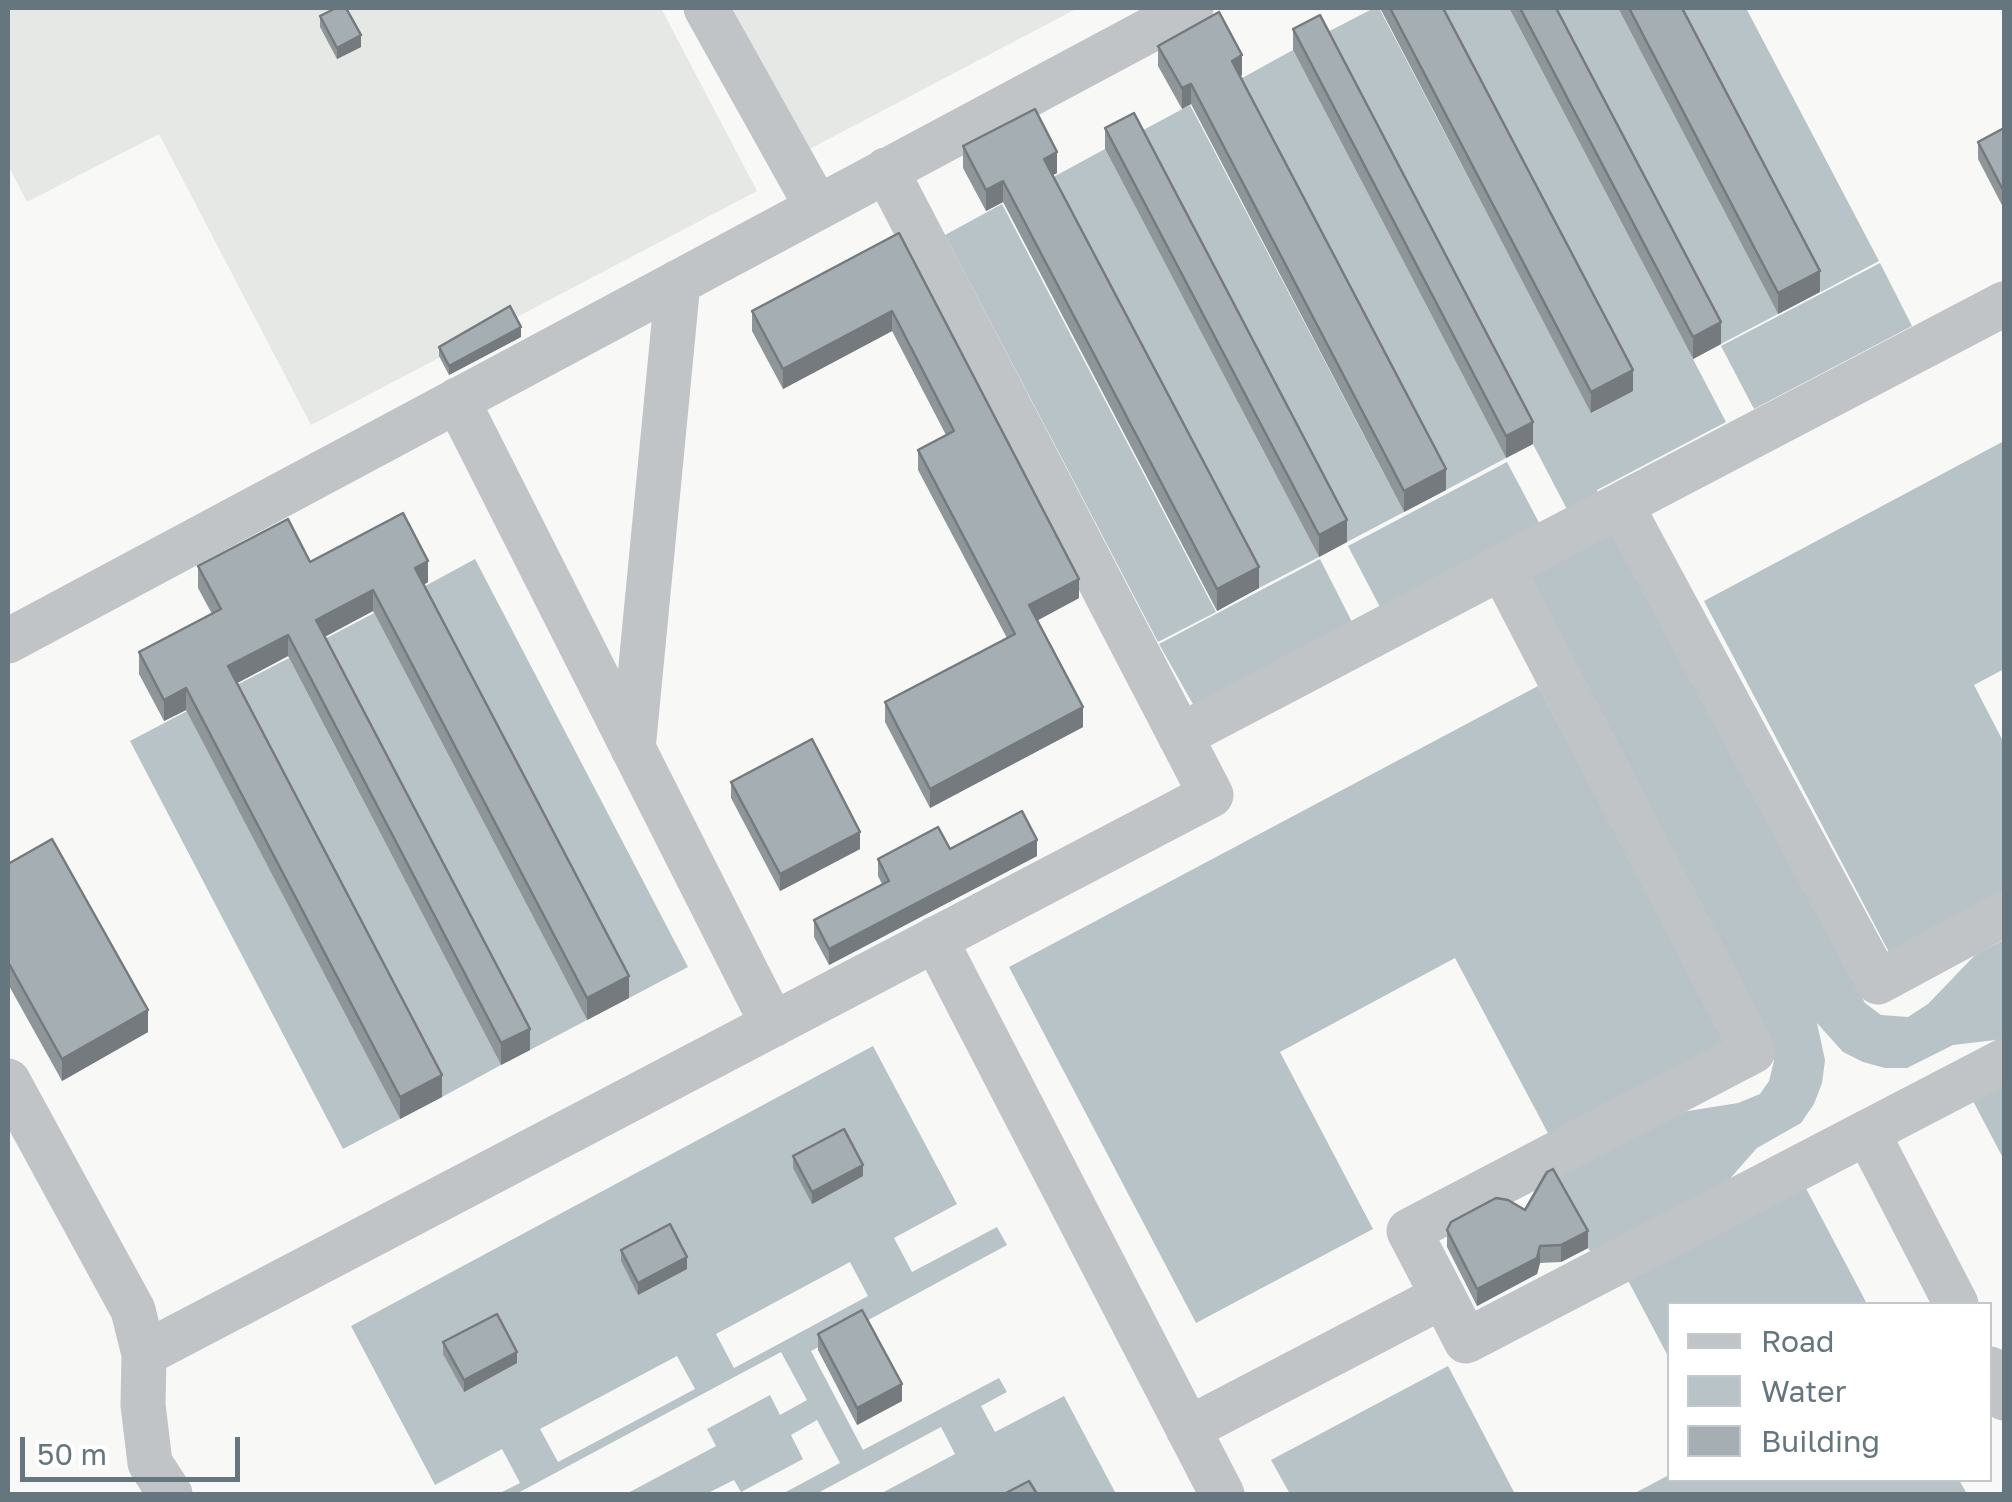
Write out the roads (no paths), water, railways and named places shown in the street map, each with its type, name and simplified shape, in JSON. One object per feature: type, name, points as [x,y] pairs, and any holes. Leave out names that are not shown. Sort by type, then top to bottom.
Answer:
[{"type":"lane","points":[[706,8],[817,208]]},
{"type":"lane","points":[[8,640],[1190,8]]},
{"type":"lane","points":[[144,1354],[1211,795],[886,170]]},
{"type":"lane","points":[[634,749],[678,282]]},
{"type":"lane","points":[[1180,736],[2004,304]]},
{"type":"lane","points":[[457,400],[773,1024]]},
{"type":"lane","points":[[1622,505],[1878,982],[2004,914]]},
{"type":"lane","points":[[1502,568],[1752,1051],[1410,1231],[1466,1341],[2004,1060]]},
{"type":"lane","points":[[936,939],[1222,1494]]},
{"type":"lane","points":[[8,1081],[134,1310],[144,1354],[145,1434],[150,1463],[170,1494]]},
{"type":"lane","points":[[1867,1132],[1955,1302]]},
{"type":"lane","points":[[1188,1429],[1443,1296]]},
{"type":"lane","points":[[1992,1373],[2004,1398]]},
{"type":"water","points":[[1379,8],[1592,413],[1633,390],[1434,8],[1509,8],[1726,422],[1597,490],[1601,501],[1571,517],[1320,36]]},
{"type":"water","points":[[1545,8],[1618,8],[1778,314],[1721,344]]},
{"type":"water","points":[[1672,8],[1746,8],[1879,261],[1821,292]]},
{"type":"water","points":[[1293,50],[1506,458],[1446,490],[1233,83]]},
{"type":"water","points":[[1190,105],[1404,512],[1347,542],[1134,135]]},
{"type":"water","points":[[1105,149],[1319,557],[1259,588],[1046,181]]},
{"type":"water","points":[[1002,204],[1216,612],[1158,642],[945,235]]},
{"type":"water","points":[[1880,263],[1912,326],[1754,409],[1721,346]]},
{"type":"water","points":[[2004,441],[2004,669],[1974,685],[2004,743],[2004,896],[1891,956],[1704,601]]},
{"type":"water","points":[[1507,462],[1545,534],[1381,609],[1348,546]]},
{"type":"water","points":[[1612,521],[1865,1003],[1881,1015],[1908,1017],[1928,1004],[1976,954],[2004,940],[2004,1039],[1953,1045],[1907,1068],[1885,1068],[1843,1052],[1817,1023],[1825,1060],[1822,1083],[1801,1123],[1757,1148],[1711,1200],[1595,1260],[1551,1182],[1669,1114],[1738,1103],[1760,1094],[1769,1081],[1774,1061],[1522,568]]},
{"type":"water","points":[[475,559],[688,967],[629,998],[416,591]]},
{"type":"water","points":[[1320,559],[1352,622],[1194,706],[1159,644]]},
{"type":"water","points":[[374,613],[587,1020],[530,1050],[317,643]]},
{"type":"water","points":[[289,658],[501,1065],[442,1097],[229,689]]},
{"type":"water","points":[[1538,686],[1726,1043],[1550,1137],[1455,958],[1280,1052],[1373,1229],[1196,1323],[1009,967]]},
{"type":"water","points":[[187,711],[400,1119],[343,1149],[130,741]]},
{"type":"water","points":[[873,1046],[957,1204],[894,1238],[912,1272],[997,1227],[1007,1245],[811,1351],[863,1450],[999,1378],[1007,1392],[981,1406],[995,1432],[1064,1396],[1116,1494],[880,1494],[955,1454],[941,1427],[816,1494],[782,1494],[840,1463],[817,1420],[791,1435],[803,1459],[741,1492],[734,1480],[706,1494],[626,1494],[716,1446],[707,1429],[770,1395],[780,1415],[807,1400],[781,1352],[516,1494],[498,1494],[520,1483],[502,1449],[435,1485],[351,1326]],"holes":[[[850,1262],[868,1296],[734,1368],[716,1334]],[[677,1356],[695,1389],[558,1462],[540,1429]]]},
{"type":"water","points":[[2004,1082],[2004,1160],[1972,1099]]},
{"type":"water","points":[[1800,1177],[1866,1302],[1667,1302],[1667,1354],[1623,1271]]},
{"type":"water","points":[[1448,1366],[1515,1494],[1290,1494],[1271,1460]]},
{"type":"water","points":[[1667,1476],[1667,1482],[1960,1482],[1967,1494],[1633,1494]]}]
